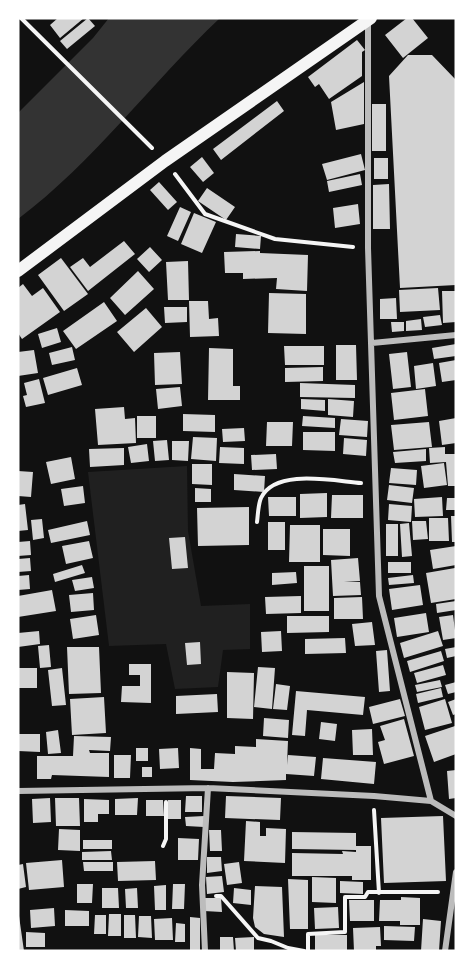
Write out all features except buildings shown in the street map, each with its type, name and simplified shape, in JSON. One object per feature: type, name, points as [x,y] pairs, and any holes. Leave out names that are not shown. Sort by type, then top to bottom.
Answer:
[{"type":"main road","points":[[18,271],[165,161],[370,19]]},
{"type":"street","points":[[370,19],[368,248],[379,596],[431,801]]},
{"type":"street","points":[[372,343],[456,335]]},
{"type":"street","points":[[18,791],[208,788],[374,796],[431,801],[456,816]]},
{"type":"street","points":[[205,951],[202,885],[208,788]]},
{"type":"street","points":[[445,951],[456,872]]},
{"type":"path","points":[[21,18],[138,135]]},
{"type":"path","points":[[165,161],[205,214],[275,239],[368,248]]},
{"type":"path","points":[[257,522],[261,498],[274,483],[290,478],[377,484]]},
{"type":"path","points":[[163,846],[166,839],[165,789]]},
{"type":"path","points":[[374,796],[379,893]]},
{"type":"path","points":[[202,885],[206,896],[220,896],[258,938],[288,948],[306,951],[308,933],[345,932],[345,897],[365,897],[368,892],[453,892]]},
{"type":"shaded area","points":[[109,18],[220,18],[72,173],[18,219],[18,113],[93,38]]},
{"type":"shaded area","points":[[187,466],[188,531],[201,606],[250,604],[250,649],[223,650],[218,687],[175,689],[166,644],[109,646],[88,472]]}]
